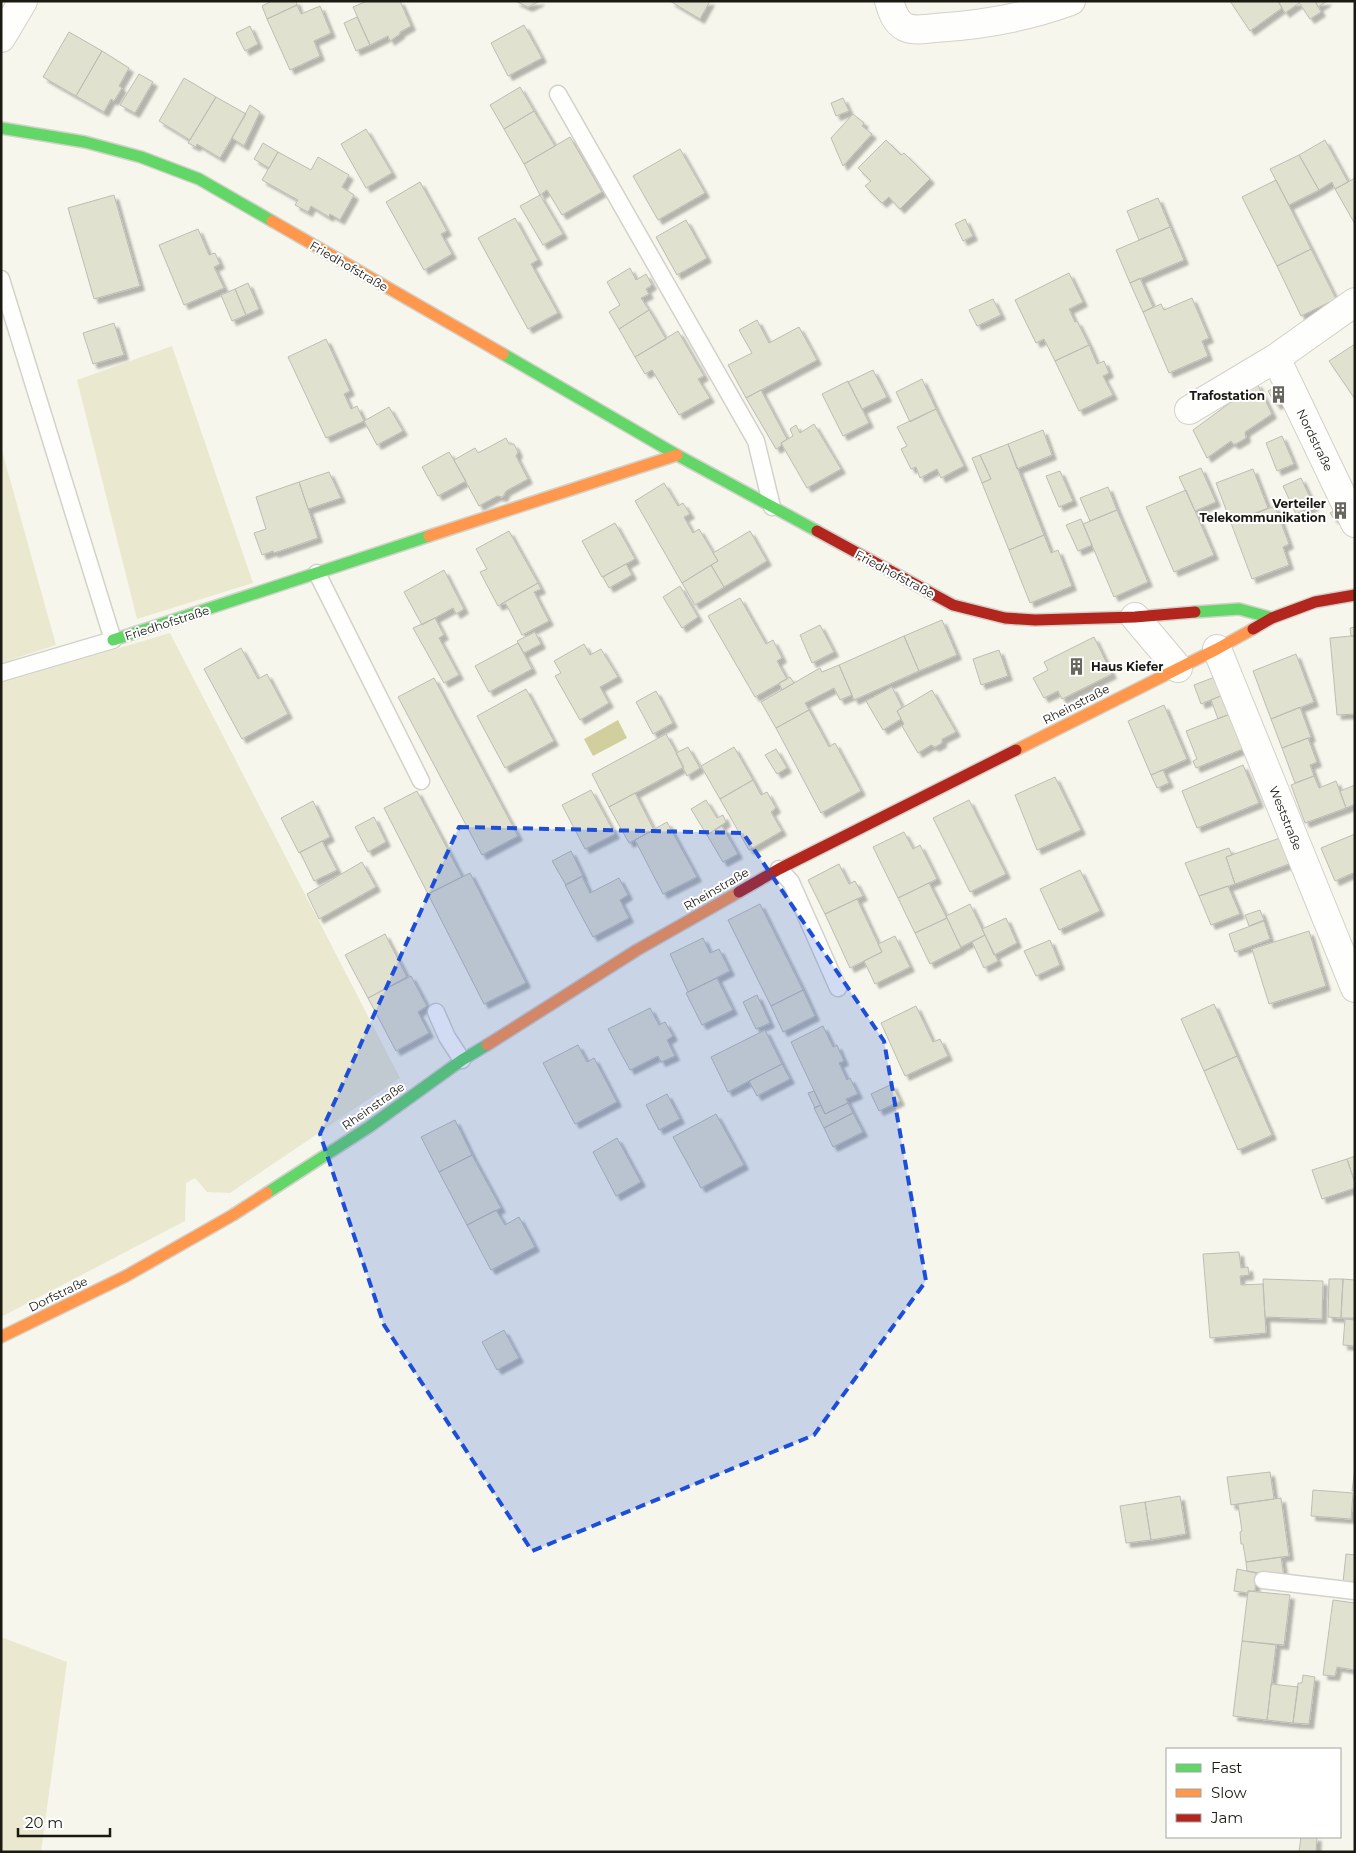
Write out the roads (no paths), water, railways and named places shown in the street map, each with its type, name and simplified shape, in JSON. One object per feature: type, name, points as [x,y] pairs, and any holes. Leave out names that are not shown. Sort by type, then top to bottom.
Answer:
[{"type":"street","points":[[1,38],[23,1]]},
{"type":"street","points":[[889,1],[893,15],[905,27],[922,29],[984,24],[1017,17],[1071,1]]},
{"type":"street","name":"Friedhofstraße","points":[[1,128],[85,142],[141,157],[199,180],[676,455],[953,605],[1005,618],[1035,620],[1135,617],[1239,608],[1272,618]]},
{"type":"street","points":[[1189,410],[1276,358],[1355,302]]},
{"type":"street","name":"Nordstraße","points":[[1276,358],[1355,523]]},
{"type":"street","name":"Friedhofstraße","points":[[113,640],[676,455]]},
{"type":"street","name":"Rheinstraße","points":[[126,1276],[233,1215],[369,1127],[462,1060],[637,950],[779,869],[1217,649],[1272,618],[1315,602],[1355,595]]},
{"type":"street","points":[[1135,617],[1178,668]]},
{"type":"street","name":"Weststraße","points":[[1217,649],[1355,988]]},
{"type":"street","name":"Dorfstraße","points":[[1,1338],[126,1276]]},
{"type":"lane","points":[[558,94],[756,441],[772,507]]},
{"type":"lane","points":[[1,278],[113,640],[1,673]]},
{"type":"lane","points":[[317,573],[421,781]]},
{"type":"lane","points":[[779,869],[791,882],[838,988]]},
{"type":"lane","points":[[436,1012],[447,1036],[462,1060]]},
{"type":"lane","points":[[1263,1580],[1355,1591]]},
{"type":"place","name":"Trafostation","points":[[1279,395]]},
{"type":"place","name":"Verteiler Telekommunikation","points":[[1340,510]]},
{"type":"place","name":"Haus Kiefer","points":[[1077,666]]}]
